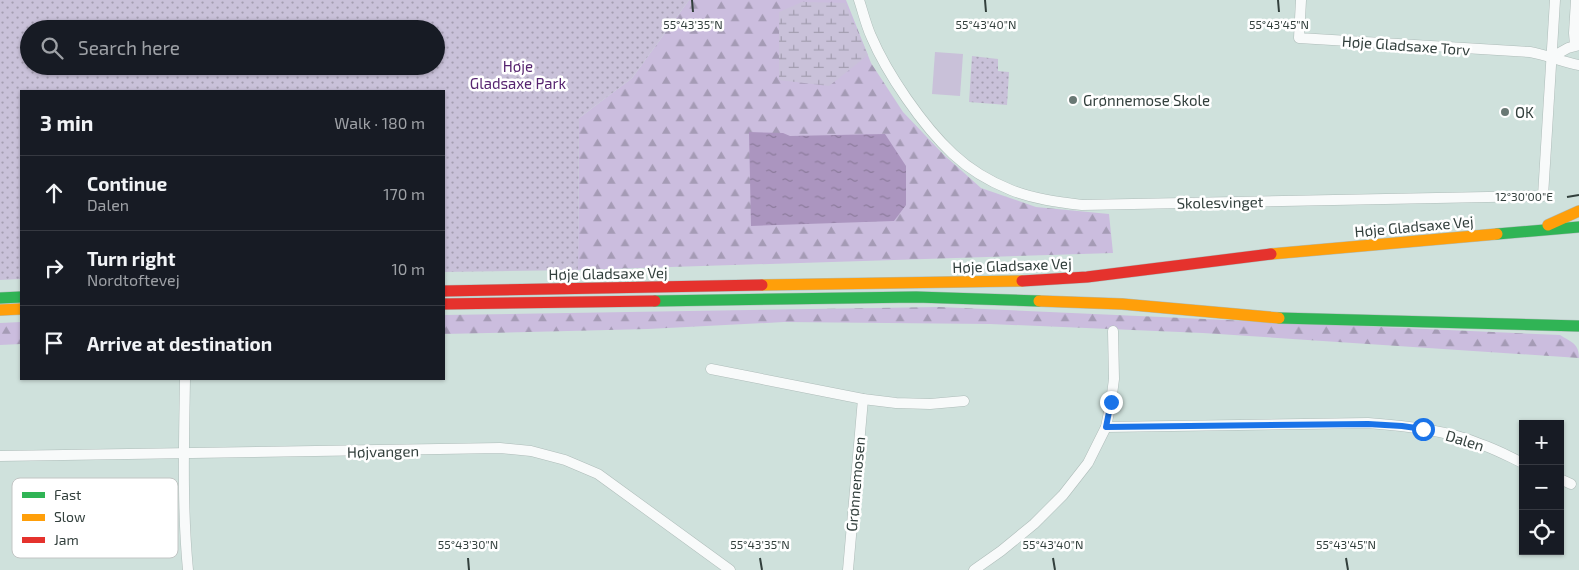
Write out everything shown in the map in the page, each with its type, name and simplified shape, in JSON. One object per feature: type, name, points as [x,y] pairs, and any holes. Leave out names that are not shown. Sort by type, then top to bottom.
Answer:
[{"type":"street","name":"Skolesvinget","points":[[859,0],[871,36],[893,78],[923,120],[953,154],[984,177],[1010,190],[1044,200],[1082,205],[1543,196],[1552,57]]},
{"type":"street","name":"Høje Gladsaxe Torv","points":[[1301,0],[1299,38],[1530,52],[1579,65]]},
{"type":"street","points":[[1552,57],[1555,0]]},
{"type":"street","points":[[1552,57],[1577,45],[1574,33],[1576,0]]},
{"type":"street","points":[[1530,231],[1579,211]]},
{"type":"street","name":"Høje Gladsaxe Vej","points":[[445,291],[1020,281],[1086,277],[1276,252],[1579,227]]},
{"type":"street","points":[[0,298],[20,297]]},
{"type":"street","name":"Høje Gladsaxe Vej","points":[[445,304],[916,297],[1122,304],[1280,318],[1579,326]]},
{"type":"street","points":[[0,310],[20,309]]},
{"type":"street","points":[[974,570],[1034,524],[1063,495],[1088,464],[1106,427],[1111,402],[1114,379],[1113,331]]},
{"type":"street","points":[[711,368],[863,399],[930,404],[964,401]]},
{"type":"street","points":[[185,380],[184,454],[188,570]]},
{"type":"street","name":"Grønnemosen","points":[[848,570],[863,399]]},
{"type":"street","name":"Dalen","points":[[1106,427],[1368,424],[1402,426],[1440,432],[1482,444],[1519,460]]},
{"type":"street","name":"Højvangen","points":[[0,456],[500,448],[531,451],[566,460],[598,474],[730,570]]},
{"type":"street","points":[[1564,481],[1571,484]]},
{"type":"green space","name":"Høje Gladsaxe Park","points":[[0,0],[689,0],[632,78],[579,118],[578,270],[445,272],[445,90],[20,90],[20,279],[0,280]]},
{"type":"green space","points":[[689,0],[846,0],[871,63],[903,112],[944,155],[981,188],[1036,207],[1109,214],[1113,253],[578,270],[579,118],[632,78]]},
{"type":"green space","points":[[802,2],[845,3],[868,55],[829,86],[779,80],[779,12]]},
{"type":"green space","points":[[935,52],[963,54],[960,96],[932,94]]},
{"type":"green space","points":[[972,56],[998,59],[998,71],[1009,72],[1007,105],[969,102]]},
{"type":"green space","points":[[939,307],[1560,335],[1576,346],[1579,358],[1203,333],[990,324],[784,322],[648,329],[445,334],[445,315]]},
{"type":"green space","points":[[20,322],[20,344],[0,345],[0,323]]},
{"type":"water","points":[[749,132],[783,133],[790,136],[885,134],[906,166],[906,205],[894,221],[751,226]]},
{"type":"traffic: fast","points":[[1497,234],[1579,227]]},
{"type":"traffic: fast","points":[[0,298],[20,297]]},
{"type":"traffic: fast","points":[[655,301],[916,297],[1039,301]]},
{"type":"traffic: fast","points":[[1279,318],[1579,326]]},
{"type":"traffic: slow","points":[[1548,225],[1579,211]]},
{"type":"traffic: slow","points":[[1271,254],[1497,234]]},
{"type":"traffic: slow","points":[[762,285],[1022,281]]},
{"type":"traffic: slow","points":[[1039,301],[1122,304],[1279,318]]},
{"type":"traffic: slow","points":[[0,310],[20,309]]},
{"type":"traffic: jam","points":[[1022,281],[1087,277],[1271,254]]},
{"type":"traffic: jam","points":[[445,291],[762,285]]},
{"type":"traffic: jam","points":[[445,304],[655,301]]},
{"type":"place","name":"Grønnemose Skole","points":[[1073,100]]},
{"type":"place","name":"OK","points":[[1505,112]]},
{"type":"route","points":[[1111,402],[1106,427],[1368,424],[1423,429]]}]
